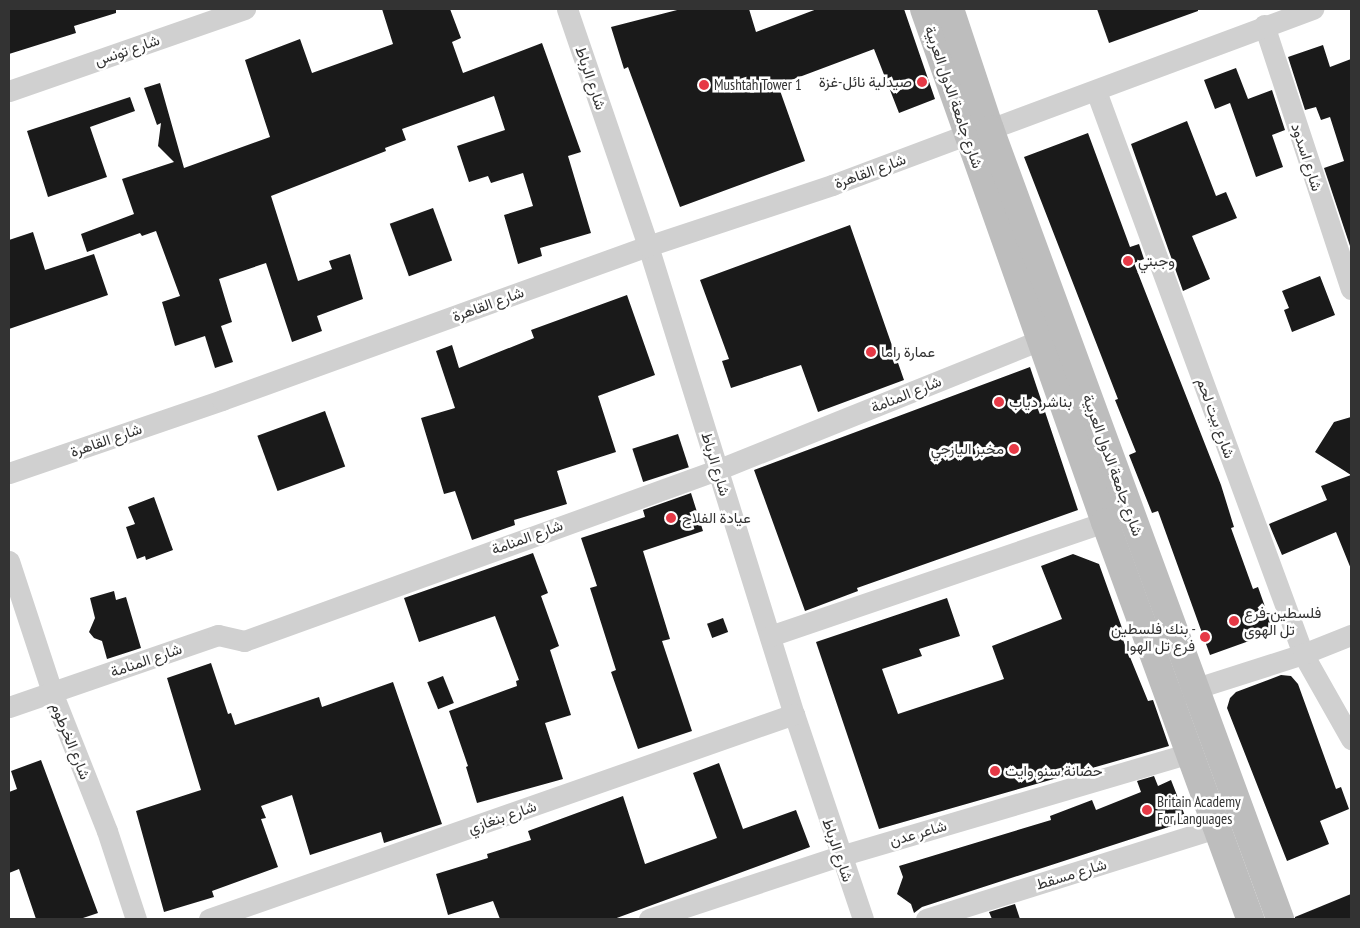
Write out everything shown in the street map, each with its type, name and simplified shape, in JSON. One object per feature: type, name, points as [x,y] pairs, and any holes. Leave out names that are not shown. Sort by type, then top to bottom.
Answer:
[{"type":"main road","name":"شارع جامعة الدول العربية","points":[[924,9],[978,132],[1196,689],[1280,919]]},
{"type":"main road","name":"شارع جامعة الدول العربية","points":[[950,9],[978,132],[1040,340],[1105,522],[1171,696],[1189,753],[1250,919]]},
{"type":"street","name":"شارع تونس","points":[[9,91],[193,18],[245,9]]},
{"type":"street","name":"شارع الرباط","points":[[567,9],[648,246],[794,714],[840,856],[863,919]]},
{"type":"street","name":"شارع القاهرة","points":[[9,473],[222,400],[648,246],[832,185],[1096,91],[1264,25],[1313,9]]},
{"type":"street","name":"شارع اسدود","points":[[1264,25],[1351,289]]},
{"type":"street","name":"شارع بيت لحم","points":[[1096,91],[1303,654],[1351,739]]},
{"type":"street","name":"شارع المنامة","points":[[9,707],[218,635],[244,641],[717,470],[1040,340]]},
{"type":"street","points":[[770,636],[1105,522]]},
{"type":"street","name":"شارع الخرطوم","points":[[9,561],[52,692],[107,831],[136,919]]},
{"type":"street","points":[[1171,696],[1303,654],[1351,635]]},
{"type":"street","name":"شارع بنغازي","points":[[209,919],[794,714]]},
{"type":"street","name":"شاعر عدن","points":[[650,919],[840,856],[1189,753]]},
{"type":"street","name":"شارع مسقط","points":[[926,919],[1216,828]]},
{"type":"building","points":[[9,9],[116,9],[116,13],[74,26],[76,33],[9,54]]},
{"type":"building","points":[[382,9],[450,9],[461,38],[452,42],[463,73],[542,43],[581,152],[568,156],[591,233],[540,248],[542,256],[518,264],[504,215],[533,206],[523,173],[491,183],[488,176],[469,182],[457,146],[505,130],[494,96],[402,129],[406,140],[385,148],[386,151],[271,196],[298,281],[332,269],[329,261],[350,254],[363,299],[317,316],[322,331],[292,342],[266,263],[219,279],[232,322],[221,326],[233,362],[215,368],[205,336],[175,346],[162,302],[180,296],[156,231],[142,236],[140,233],[87,252],[81,234],[134,214],[122,179],[174,162],[158,146],[161,123],[157,125],[144,88],[160,83],[184,168],[270,137],[245,60],[300,39],[312,73],[393,44]]},
{"type":"building","points":[[681,9],[749,9],[756,32],[817,9],[904,9],[935,99],[899,113],[874,49],[778,85],[805,161],[680,207],[628,67],[624,69],[611,27]]},
{"type":"building","points":[[1097,9],[1198,9],[1198,11],[1109,43]]},
{"type":"building","points":[[1323,45],[1330,67],[1351,59],[1351,249],[1324,168],[1344,161],[1330,117],[1321,120],[1316,107],[1305,110],[1288,57]]},
{"type":"building","points":[[1236,68],[1248,99],[1272,90],[1285,130],[1272,135],[1283,167],[1256,177],[1230,103],[1215,109],[1204,80]]},
{"type":"building","points":[[130,97],[135,111],[90,127],[107,177],[48,197],[27,131]]},
{"type":"building","points":[[1187,121],[1216,196],[1226,192],[1237,218],[1192,236],[1210,279],[1183,291],[1131,144]]},
{"type":"building","points":[[1088,133],[1130,247],[1139,244],[1144,259],[1134,263],[1221,485],[1234,527],[1231,528],[1253,589],[1258,587],[1274,632],[1210,655],[1158,511],[1152,513],[1129,455],[1136,452],[1115,400],[1118,399],[1024,157]]},
{"type":"building","points":[[433,208],[452,261],[409,276],[390,224]]},
{"type":"building","points":[[850,225],[904,380],[818,412],[801,365],[731,388],[722,361],[729,359],[700,280]]},
{"type":"building","points":[[33,232],[45,270],[94,254],[108,295],[9,329],[9,240]]},
{"type":"building","points":[[1320,276],[1335,315],[1292,332],[1284,310],[1289,308],[1282,291]]},
{"type":"building","points":[[627,295],[655,375],[598,396],[616,452],[557,471],[567,504],[514,520],[515,525],[472,540],[455,491],[444,494],[421,418],[455,408],[436,351],[452,345],[459,368],[534,338],[531,330]]},
{"type":"building","points":[[1030,367],[1078,510],[857,588],[858,591],[805,611],[754,470]]},
{"type":"building","points":[[325,411],[345,466],[278,491],[257,436]]},
{"type":"building","points":[[1351,417],[1351,475],[1315,452],[1334,422]]},
{"type":"building","points":[[678,434],[689,467],[643,482],[632,449]]},
{"type":"building","points":[[1351,475],[1351,569],[1336,532],[1282,555],[1269,524],[1327,500],[1321,486]]},
{"type":"building","points":[[691,493],[703,531],[643,551],[670,639],[662,641],[692,731],[638,749],[611,672],[616,670],[590,588],[597,586],[581,538],[645,517],[643,510]]},
{"type":"building","points":[[154,497],[173,550],[146,560],[145,556],[137,559],[126,527],[135,524],[128,507]]},
{"type":"building","points":[[533,553],[548,593],[541,596],[559,646],[550,650],[571,715],[545,723],[563,779],[477,803],[466,767],[468,766],[449,711],[517,686],[516,681],[519,680],[495,616],[419,642],[404,598]]},
{"type":"building","points":[[1073,554],[1099,564],[1126,639],[1123,640],[1148,701],[1153,700],[1169,746],[879,829],[816,642],[947,598],[960,636],[919,649],[922,656],[882,669],[898,714],[1004,679],[992,646],[1062,619],[1041,566]]},
{"type":"building","points":[[114,591],[116,600],[126,597],[141,648],[107,659],[102,641],[94,638],[89,632],[95,618],[90,598]]},
{"type":"building","points":[[723,618],[728,632],[712,638],[707,624]]},
{"type":"building","points":[[211,663],[228,714],[231,713],[235,725],[319,697],[322,707],[393,682],[442,824],[384,843],[381,832],[310,855],[292,795],[261,806],[266,818],[261,819],[278,867],[212,891],[214,897],[164,912],[136,811],[201,790],[167,678]]},
{"type":"building","points":[[1281,675],[1291,676],[1298,684],[1336,789],[1341,787],[1349,809],[1320,821],[1329,844],[1287,861],[1227,708],[1230,698],[1236,692]]},
{"type":"building","points":[[443,676],[454,703],[438,709],[427,682]]},
{"type":"building","points":[[41,760],[98,913],[80,919],[36,919],[19,869],[9,873],[9,792],[17,789],[11,771]]},
{"type":"building","points":[[719,763],[743,829],[796,810],[810,847],[614,919],[500,919],[493,901],[448,915],[436,874],[488,858],[487,854],[531,840],[528,831],[623,796],[645,864],[717,838],[693,773]]},
{"type":"building","points":[[1154,776],[1158,786],[1171,780],[1187,821],[922,907],[914,913],[911,904],[897,894],[903,877],[899,866],[1051,820],[1050,816],[1092,800],[1096,810],[1141,792],[1137,781]]},
{"type":"building","points":[[1351,894],[1351,919],[1295,919],[1295,917]]},
{"type":"building","points":[[1015,904],[1020,919],[992,919],[989,912]]},
{"type":"place","name":"صيدلية نائل-غزة","points":[[922,82]]},
{"type":"place","name":"Mushtah Tower 1","points":[[704,85]]},
{"type":"place","name":"وجبتي","points":[[1128,261]]},
{"type":"place","name":"عمارة راما","points":[[871,352]]},
{"type":"place","name":"بناشر دياب","points":[[999,402]]},
{"type":"place","name":"مخبز اليازجي","points":[[1014,449]]},
{"type":"place","name":"عيادة الفلاح","points":[[671,518]]},
{"type":"place","name":"فلسطين-فرع تل الهوى","points":[[1234,621]]},
{"type":"place","name":"بنك فلسطين - فرع تل الهوا","points":[[1205,637]]},
{"type":"place","name":"حضانة سنو وايت","points":[[995,771]]},
{"type":"place","name":"Britain Academy For Languages","points":[[1147,810]]}]
